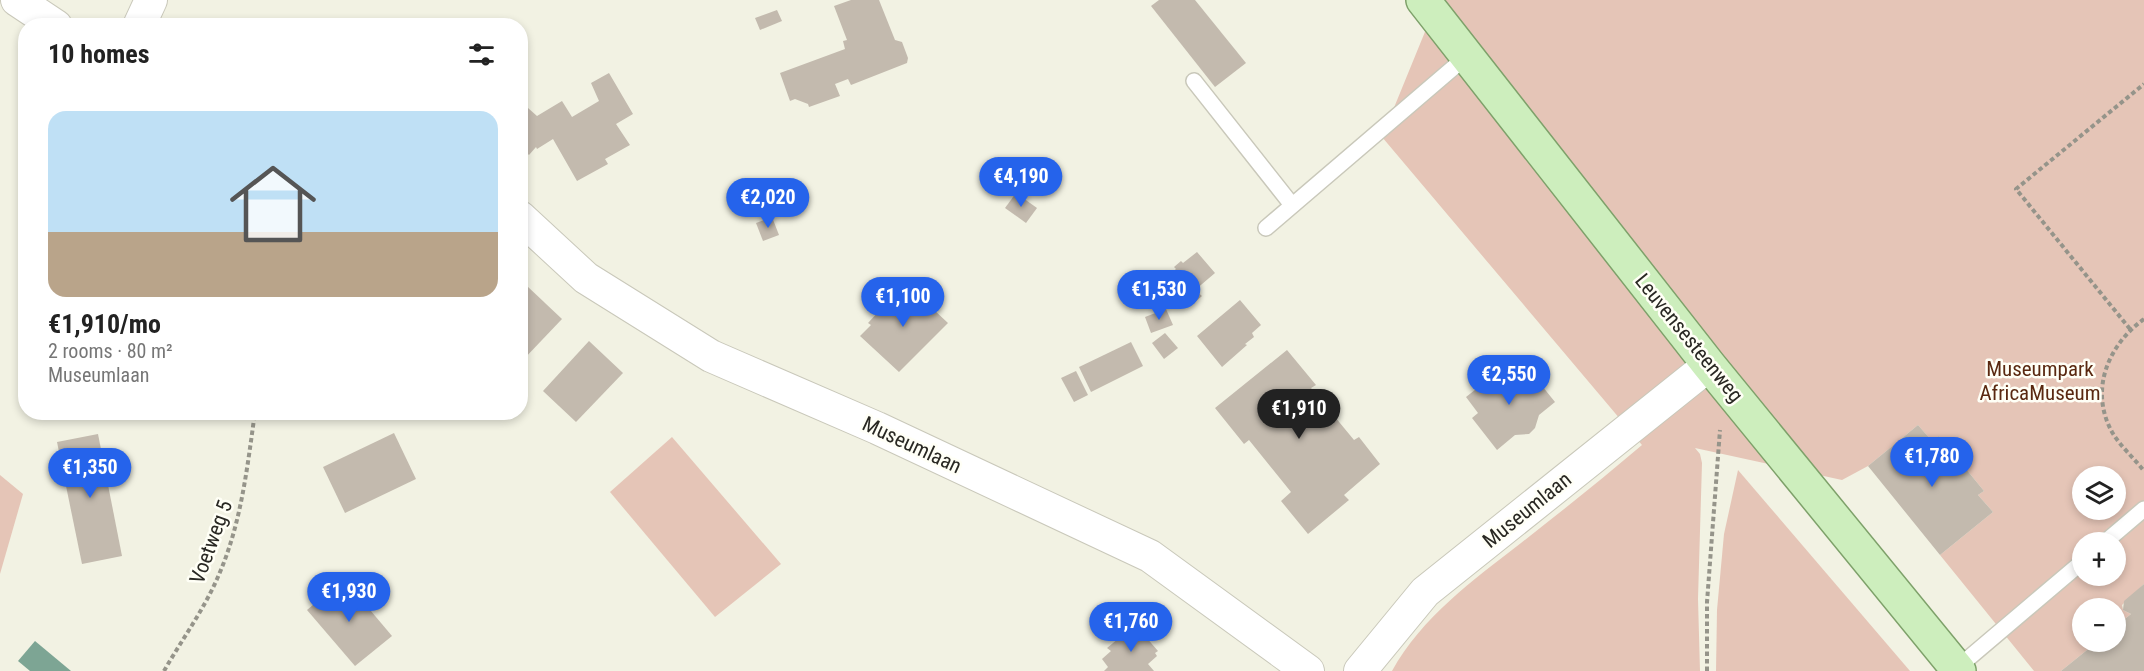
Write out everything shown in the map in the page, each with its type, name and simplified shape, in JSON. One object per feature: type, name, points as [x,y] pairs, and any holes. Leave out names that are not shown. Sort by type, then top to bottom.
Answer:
[{"type":"main road","name":"Leuvensesteenweg","points":[[1426,1],[1716,373],[1958,669]]},
{"type":"street","points":[[17,0],[44,18]]},
{"type":"street","points":[[143,18],[151,0]]},
{"type":"street","name":"Museumlaan","points":[[528,224],[586,278],[711,356],[876,428],[1150,556],[1308,671]]},
{"type":"street","name":"Museumlaan","points":[[1360,671],[1425,592],[1716,373]]},
{"type":"lane","points":[[1266,228],[1467,56]]},
{"type":"lane","points":[[1194,81],[1292,205]]},
{"type":"lane","points":[[2117,532],[2144,509]]},
{"type":"lane","points":[[1958,669],[2072,571]]},
{"type":"path","points":[[2130,329],[2016,189],[2144,84]]},
{"type":"path","points":[[2144,319],[2130,329],[2111,353],[2104,374],[2102,394],[2105,414],[2112,432],[2144,471]]},
{"type":"path","points":[[1707,671],[1707,602],[1716,373]]},
{"type":"path","name":"Voetweg 5","points":[[164,671],[221,570],[243,500],[254,420]]},
{"type":"green space","name":"Museumpark AfricaMuseum","points":[[1438,0],[2144,0],[2144,584],[2126,601],[2126,598],[2072,598],[2072,652],[2085,652],[2061,671],[2034,671],[1940,555],[1993,512],[1978,495],[1984,491],[1939,436],[1932,441],[1918,425],[1868,466],[1842,480],[1695,448],[1700,454],[1702,463],[1698,599],[1700,671],[1392,671],[1418,633],[1450,601],[1642,445],[1382,137]]},
{"type":"green space","points":[[672,437],[781,564],[715,617],[610,492]]},
{"type":"green space","points":[[1738,470],[1910,671],[1716,671],[1717,610],[1724,534]]},
{"type":"green space","points":[[0,475],[23,494],[0,574]]},
{"type":"shaded area","points":[[35,641],[71,671],[30,671],[18,661]]},
{"type":"building","points":[[851,0],[879,0],[895,40],[902,42],[908,58],[907,63],[851,85],[848,79],[835,84],[840,96],[809,107],[808,104],[795,99],[790,101],[780,73],[845,49],[843,41],[847,40],[834,6]]},
{"type":"building","points":[[1159,0],[1195,0],[1246,63],[1215,87],[1151,6]]},
{"type":"building","points":[[777,10],[782,21],[760,30],[755,18]]},
{"type":"building","points":[[609,73],[633,114],[616,124],[630,145],[605,159],[608,164],[577,181],[553,139],[537,149],[536,147],[528,154],[528,108],[537,116],[562,101],[572,117],[599,101],[591,83]]},
{"type":"building","points":[[1016,193],[1037,208],[1026,223],[1005,208]]},
{"type":"building","points":[[772,217],[779,235],[763,241],[756,223]]},
{"type":"building","points":[[1197,252],[1215,273],[1195,290],[1202,296],[1194,303],[1188,297],[1176,306],[1158,284],[1176,269],[1174,267],[1181,261],[1183,263]]},
{"type":"building","points":[[905,283],[948,323],[899,372],[860,336],[871,325],[868,323]]},
{"type":"building","points":[[528,287],[562,319],[528,355]]},
{"type":"building","points":[[1240,300],[1261,325],[1252,333],[1254,337],[1245,344],[1247,345],[1222,367],[1197,336]]},
{"type":"building","points":[[1166,309],[1173,325],[1151,333],[1145,317]]},
{"type":"building","points":[[1165,333],[1178,348],[1164,359],[1152,343]]},
{"type":"building","points":[[589,341],[623,373],[576,422],[543,391]]},
{"type":"building","points":[[1131,342],[1143,366],[1091,392],[1079,367]]},
{"type":"building","points":[[1287,350],[1316,385],[1311,388],[1354,440],[1359,437],[1380,464],[1344,495],[1349,500],[1308,534],[1281,501],[1291,492],[1249,440],[1244,444],[1215,408]]},
{"type":"building","points":[[1504,367],[1516,382],[1530,371],[1555,402],[1539,415],[1535,428],[1529,434],[1515,435],[1497,450],[1472,418],[1478,413],[1466,397]]},
{"type":"building","points":[[1076,371],[1088,395],[1074,402],[1061,378]]},
{"type":"building","points":[[1918,425],[1932,441],[1939,436],[1984,491],[1978,495],[1993,512],[1940,555],[1868,466]]},
{"type":"building","points":[[394,433],[416,479],[345,513],[323,467]]},
{"type":"building","points":[[98,434],[122,556],[82,564],[57,442]]},
{"type":"building","points":[[344,579],[392,636],[355,666],[307,610]]},
{"type":"building","points":[[2144,584],[2144,671],[2061,671],[2085,652],[2126,652],[2126,618],[2131,614],[2126,612],[2126,599]]},
{"type":"building","points":[[1135,625],[1143,633],[1140,636],[1142,639],[1145,636],[1158,651],[1155,653],[1157,656],[1148,664],[1154,671],[1104,671],[1108,667],[1102,659],[1111,651],[1107,648]]}]
